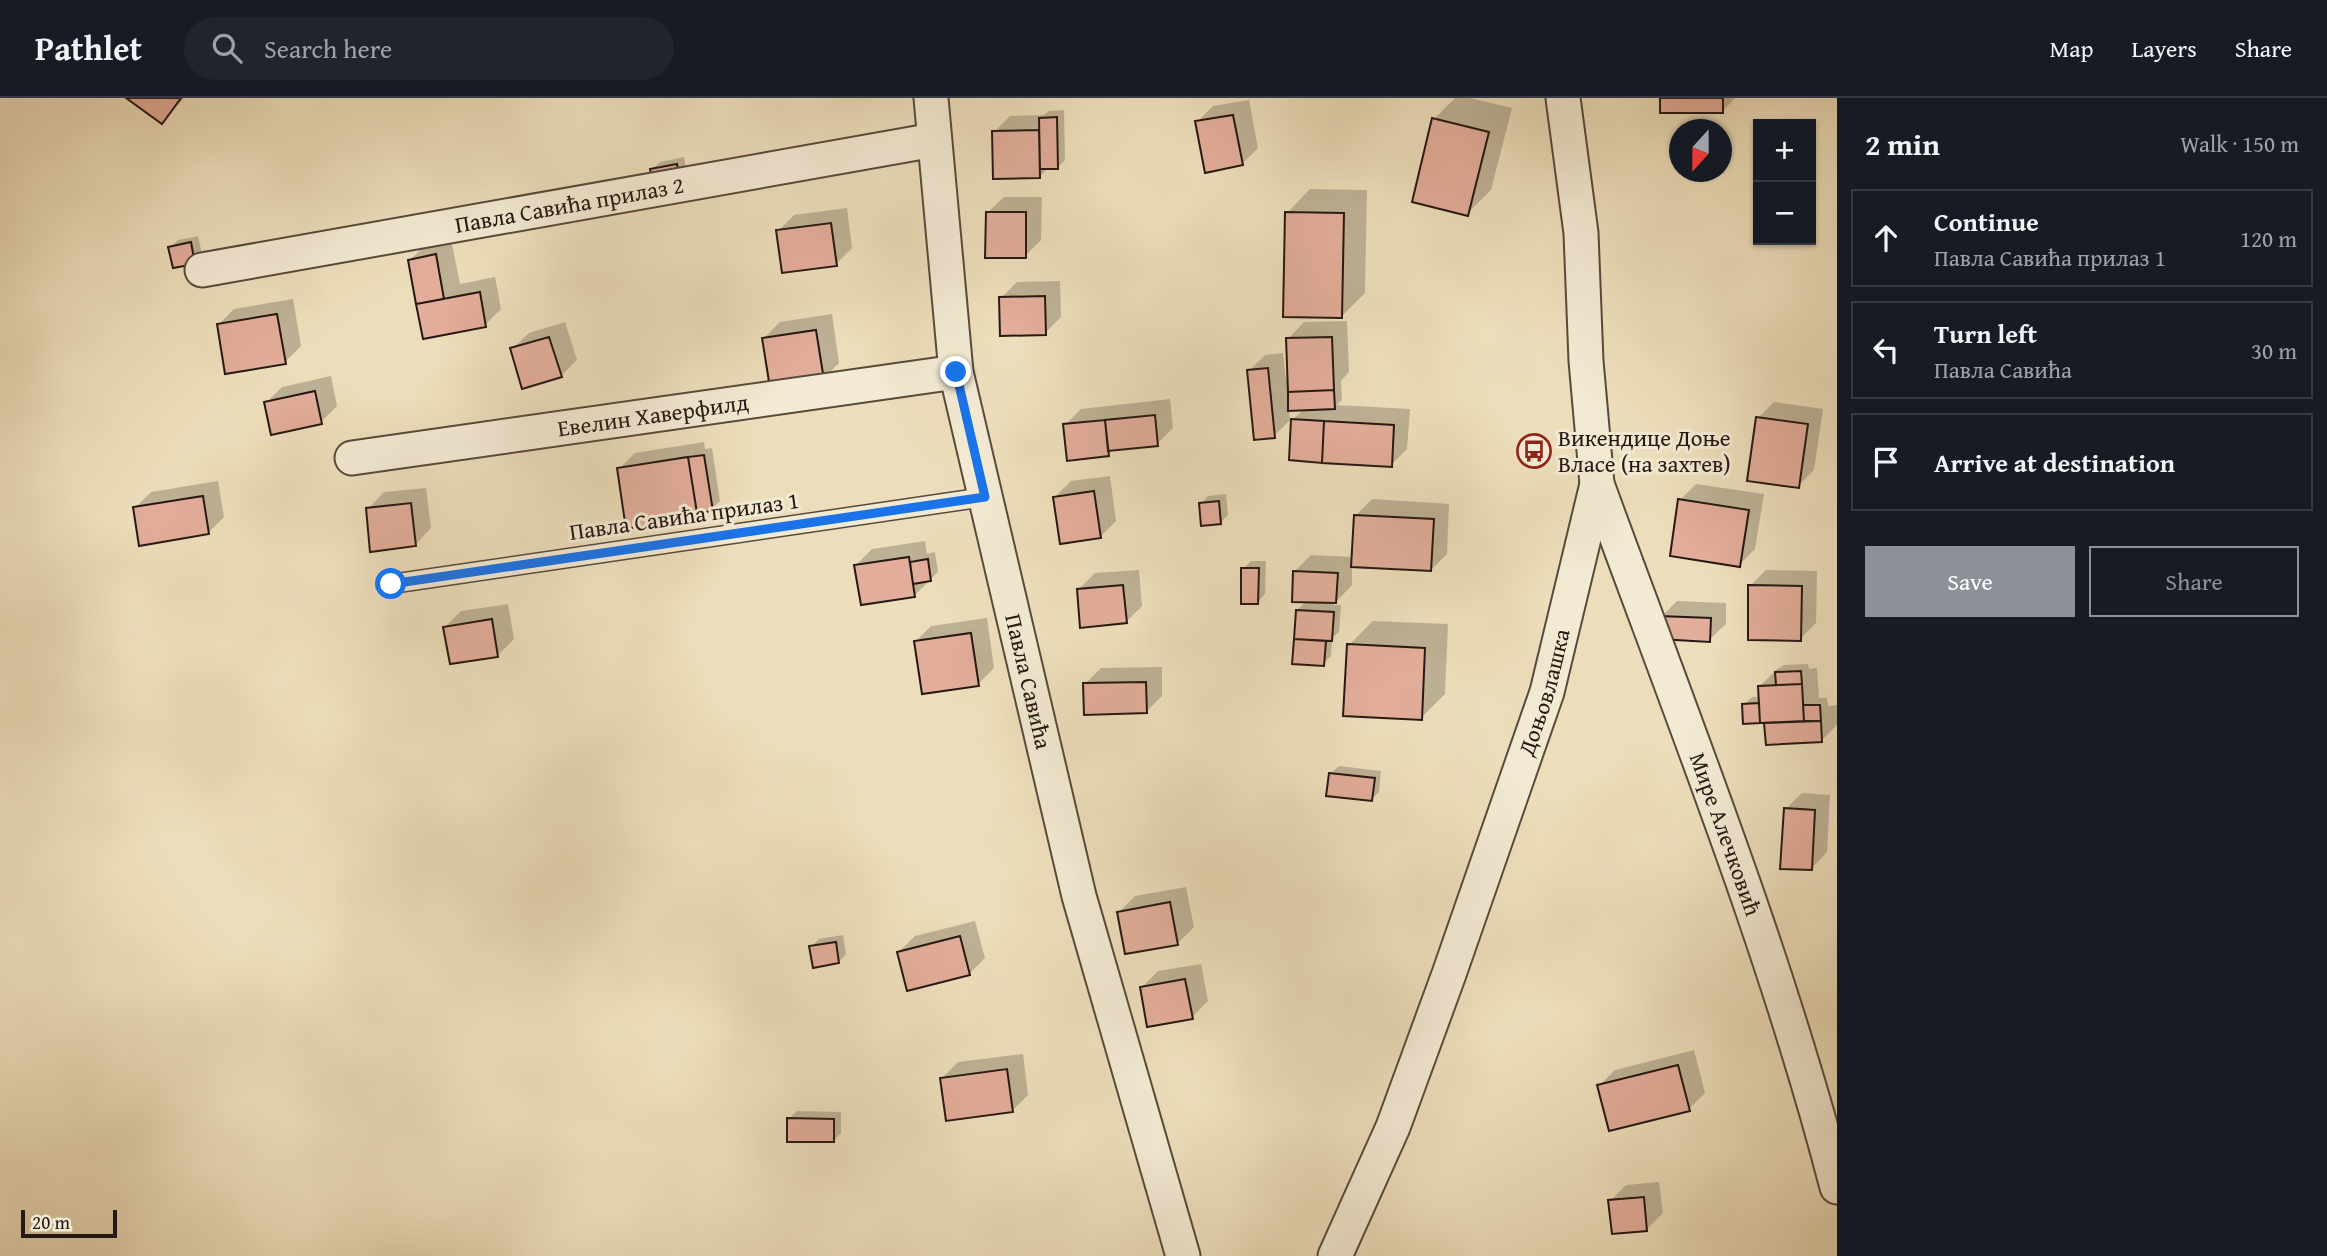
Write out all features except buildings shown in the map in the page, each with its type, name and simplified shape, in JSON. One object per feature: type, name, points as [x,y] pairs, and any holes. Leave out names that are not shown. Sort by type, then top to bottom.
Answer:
[{"type":"street","name":"Павла Савића","points":[[931,98],[956,372],[1079,896],[1183,1256]]},
{"type":"street","name":"Доњовлашка","points":[[1335,1256],[1393,1128],[1547,692],[1597,484],[1586,361],[1580,233],[1563,98]]},
{"type":"street","name":"Павла Савића прилаз 2","points":[[202,270],[934,140]]},
{"type":"street","name":"Евелин Хаверфилд","points":[[352,458],[956,372]]},
{"type":"street","name":"Мире Алечковић","points":[[1597,484],[1756,918],[1837,1187]]},
{"type":"lane","name":"Павла Савића прилаз 1","points":[[391,584],[985,497]]},
{"type":"place","name":"Викендице Доње Власе (на захтев)","points":[[1534,451]]},
{"type":"route","points":[[391,584],[985,497],[956,372]]}]
